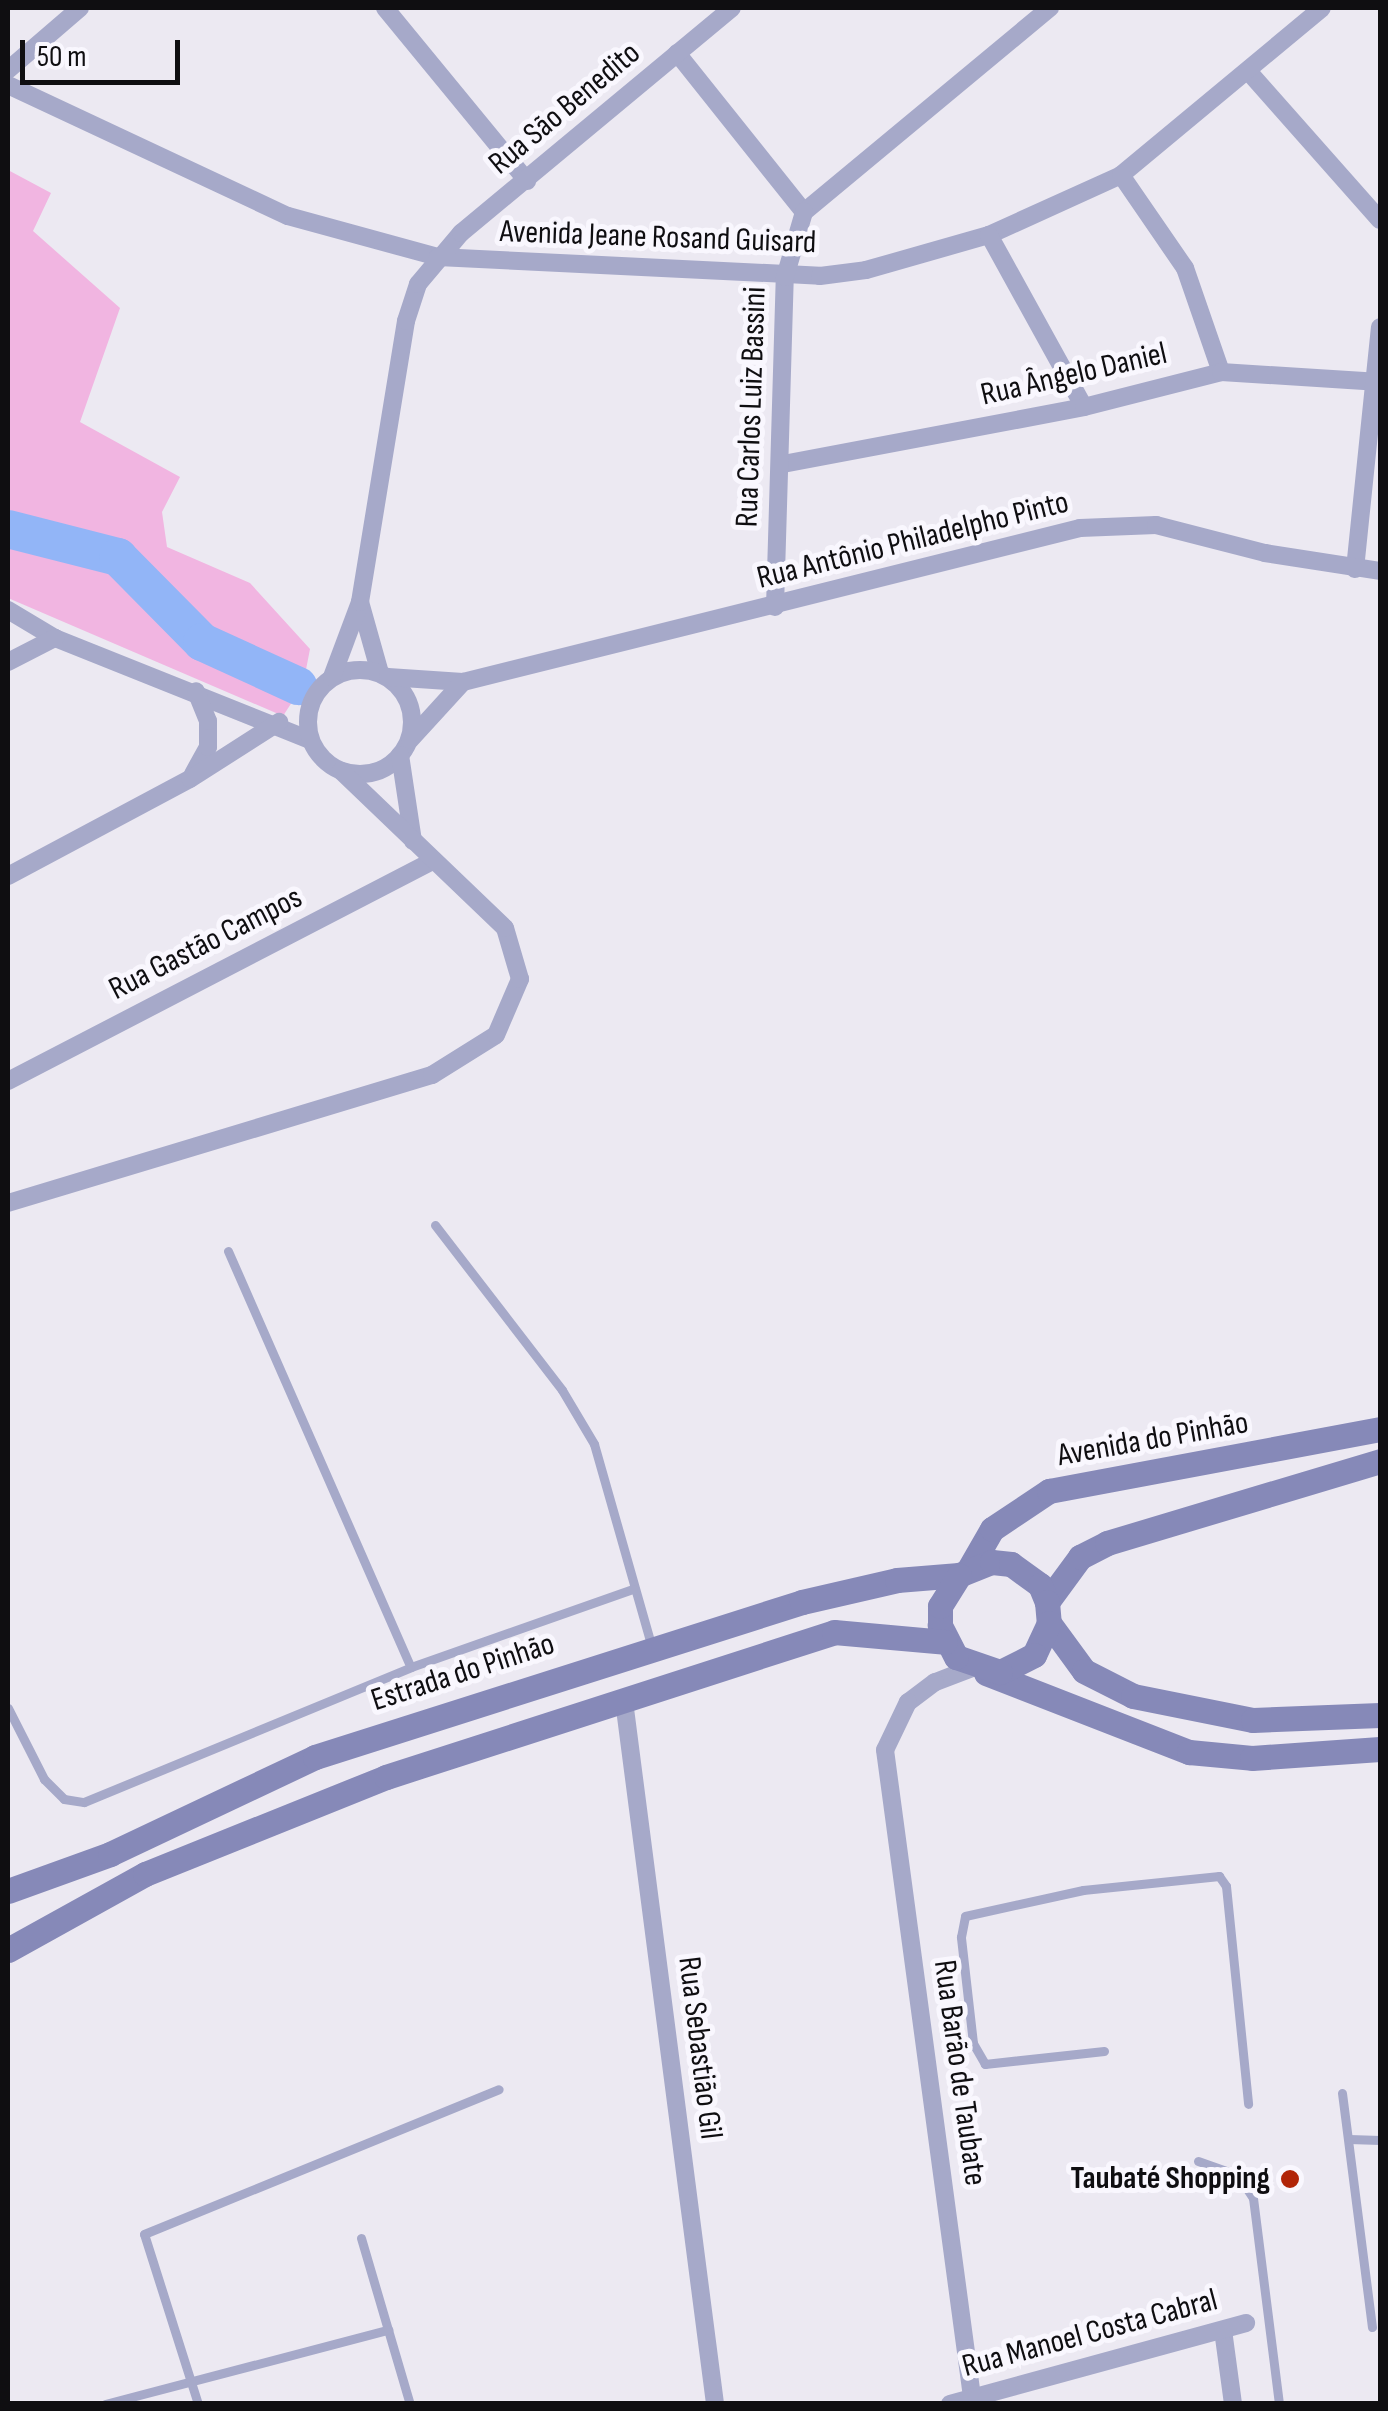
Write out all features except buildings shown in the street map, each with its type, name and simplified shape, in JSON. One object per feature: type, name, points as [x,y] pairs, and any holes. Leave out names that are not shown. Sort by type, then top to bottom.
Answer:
[{"type":"street","points":[[8,70],[80,8]]},
{"type":"street","name":"Rua São Benedito","points":[[360,602],[406,321],[418,284],[438,257],[732,8]]},
{"type":"street","points":[[677,54],[804,212],[1050,8]]},
{"type":"street","name":"Avenida Jeane Rosand Guisard","points":[[8,84],[288,216],[438,257],[785,277],[866,270],[989,234],[1120,175],[1248,71],[1312,10]]},
{"type":"street","points":[[394,11],[528,181]]},
{"type":"street","points":[[1248,71],[1380,220]]},
{"type":"street","points":[[1120,175],[1185,268],[1221,372]]},
{"type":"street","name":"Rua Carlos Luiz Bassini","points":[[775,607],[785,277],[804,212]]},
{"type":"street","points":[[989,234],[1084,408]]},
{"type":"street","points":[[1355,569],[1380,327]]},
{"type":"street","name":"Rua Ângelo Daniel","points":[[782,464],[1084,408],[1221,372],[1377,381]]},
{"type":"street","name":"Rua Antônio Philadelpho Pinto","points":[[384,675],[464,682],[1080,528],[1156,525],[1355,569],[1380,571]]},
{"type":"street","points":[[360,602],[384,675],[412,712],[404,748],[412,841]]},
{"type":"street","points":[[310,740],[310,704],[332,678],[360,602]]},
{"type":"street","points":[[8,610],[56,638],[279,722],[310,740],[505,928],[515,951],[520,979],[496,1035],[415,1081],[9,1196]]},
{"type":"street","points":[[8,662],[56,638]]},
{"type":"street","points":[[332,678],[360,669],[384,675]]},
{"type":"street","points":[[341,771],[373,773],[404,748],[464,682]]},
{"type":"street","points":[[190,779],[208,748],[208,720],[196,691]]},
{"type":"street","points":[[8,876],[190,779],[279,722]]},
{"type":"street","name":"Rua Gastão Campos","points":[[8,1081],[432,861]]},
{"type":"street","name":"Avenida do Pinhão","points":[[964,1572],[992,1529],[1049,1491],[1380,1429]]},
{"type":"street","points":[[976,1669],[1018,1666],[1034,1655],[1048,1613],[1080,1557],[1107,1542],[1380,1461]]},
{"type":"street","points":[[945,1642],[940,1606],[964,1572],[1010,1564],[1040,1585],[1048,1613],[1084,1671],[1133,1696],[1253,1720],[1380,1715]]},
{"type":"street","name":"Estrada do Pinhão","points":[[8,1892],[110,1854],[315,1757],[802,1602],[897,1580],[964,1572]]},
{"type":"street","points":[[8,1950],[164,1866],[386,1777],[834,1632],[945,1642],[976,1669],[1189,1752],[1252,1758],[1380,1749]]},
{"type":"street","name":"Rua Barão de Taubate","points":[[973,2400],[885,1750],[908,1702],[934,1682],[976,1669]]},
{"type":"street","name":"Rua Sebastião Gil","points":[[624,1701],[715,2404]]},
{"type":"street","name":"Rua Manoel Costa Cabral","points":[[950,2404],[1246,2323]]},
{"type":"street","points":[[1223,2330],[1232,2404]]},
{"type":"lane","points":[[436,1224],[562,1390],[594,1444],[652,1647]]},
{"type":"lane","points":[[228,1250],[411,1667]]},
{"type":"lane","points":[[8,1708],[44,1778],[64,1800],[84,1802],[411,1667],[633,1589]]},
{"type":"lane","points":[[1104,2051],[1009,2066],[985,2064],[973,2043],[961,1937],[965,1916],[1083,1890],[1218,1876],[1226,1886],[1248,2104]]},
{"type":"lane","points":[[198,2404],[144,2234],[499,2089]]},
{"type":"lane","points":[[1342,2093],[1372,2326]]},
{"type":"lane","points":[[1349,2139],[1380,2140]]},
{"type":"lane","points":[[1198,2161],[1238,2175],[1253,2198],[1279,2404]]},
{"type":"lane","points":[[360,2238],[410,2404]]},
{"type":"lane","points":[[105,2404],[193,2385],[388,2330]]},
{"type":"shaded area","points":[[8,170],[51,193],[33,231],[120,308],[80,422],[180,477],[162,512],[167,547],[250,583],[310,649],[303,685],[283,716],[8,598]]},
{"type":"waterway","points":[[8,529],[118,557],[202,642],[298,686]]},
{"type":"place","name":"Taubaté Shopping","points":[[1290,2179]]}]
